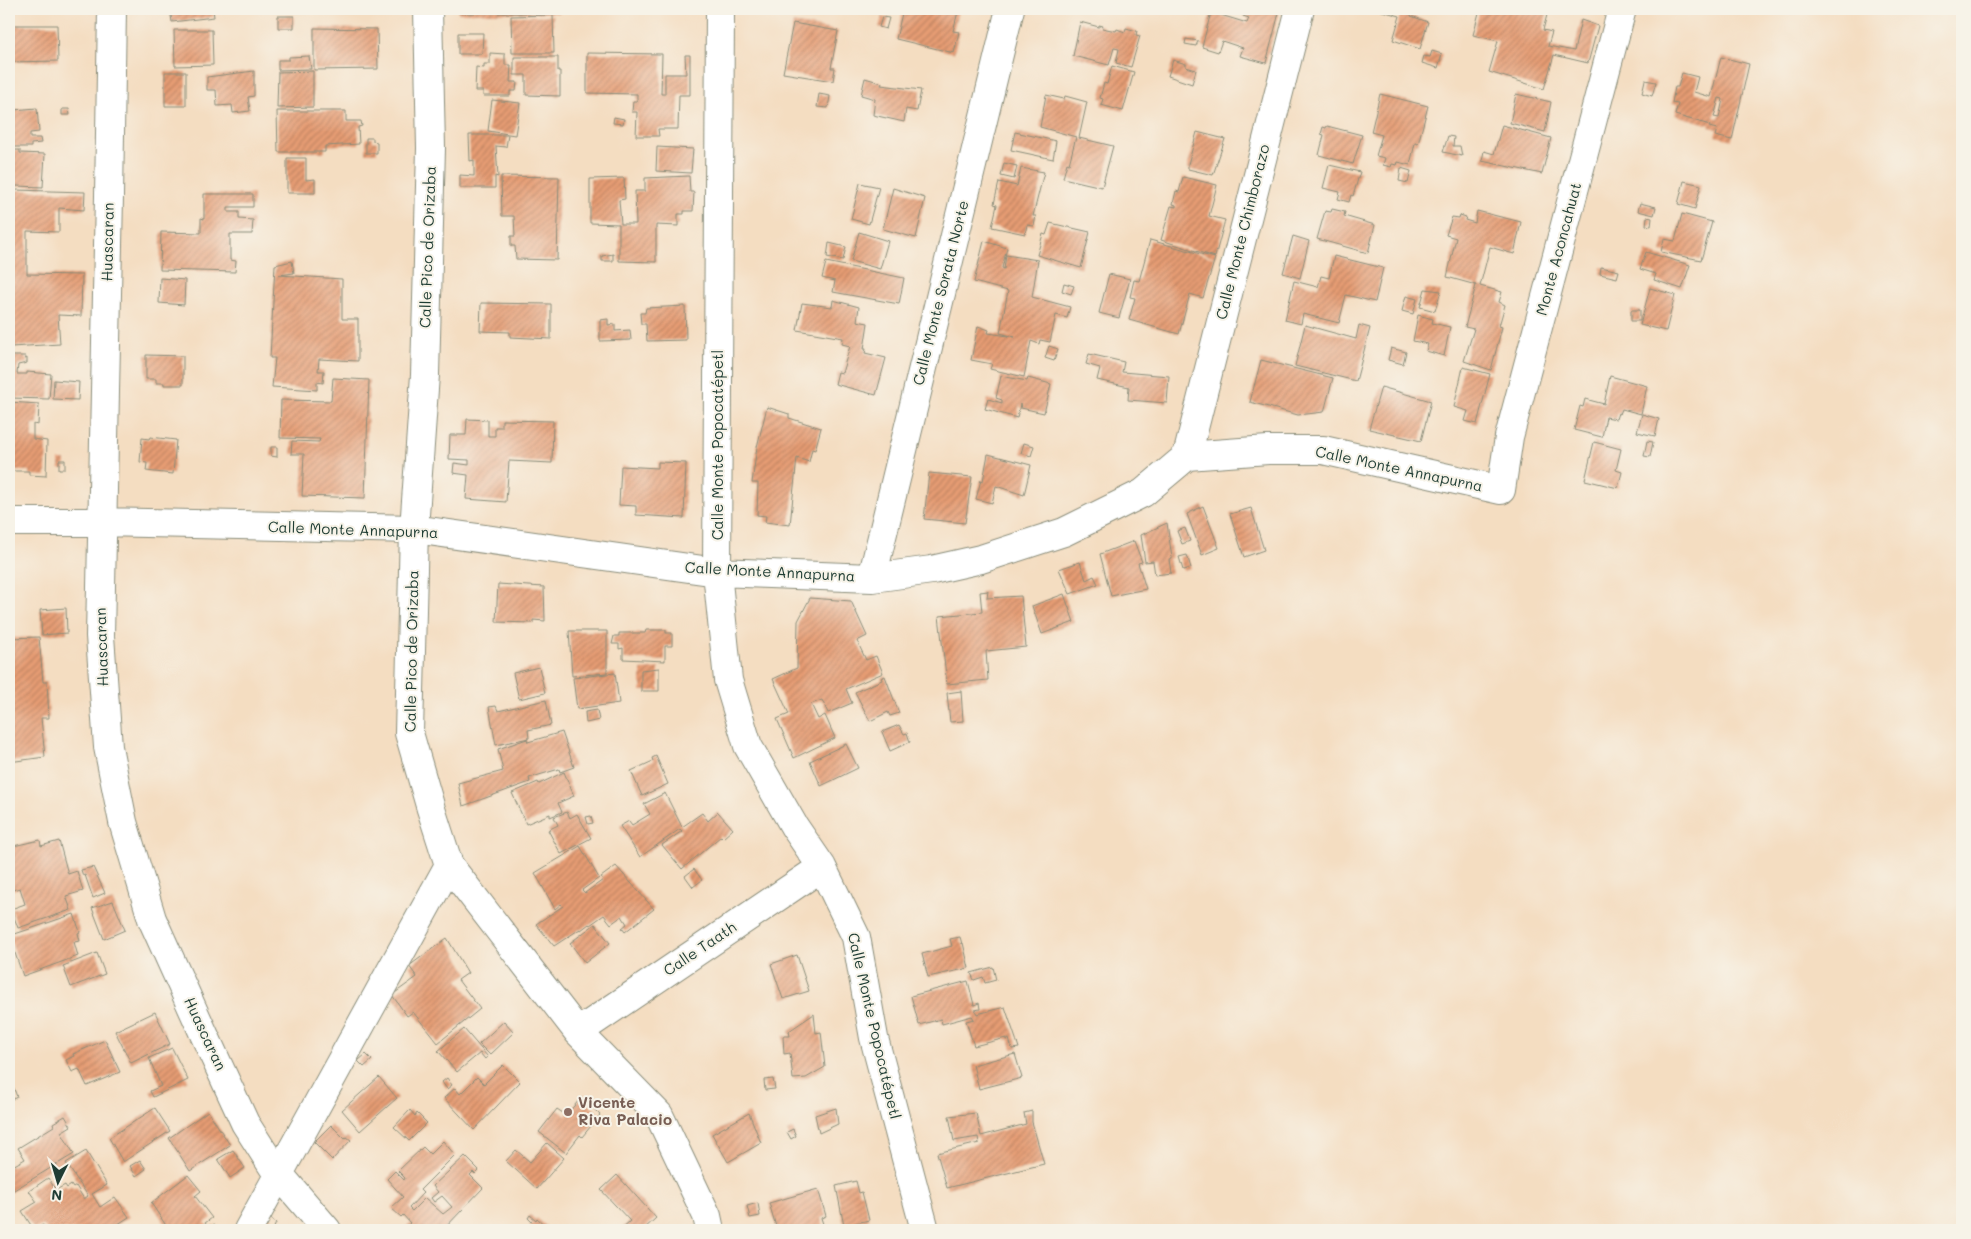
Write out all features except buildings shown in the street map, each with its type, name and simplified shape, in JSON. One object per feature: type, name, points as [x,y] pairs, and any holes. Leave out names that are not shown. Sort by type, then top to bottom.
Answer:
[{"type":"street","name":"Huascaran","points":[[112,9],[100,636],[108,747],[123,822],[152,919],[245,1123],[273,1167],[327,1230]]},
{"type":"street","name":"Calle Pico de Orizaba","points":[[428,9],[431,148],[425,375],[414,529],[408,734],[449,864],[578,1032],[659,1115],[707,1216],[710,1230]]},
{"type":"street","name":"Calle Monte Popocatépetl","points":[[720,9],[717,572],[728,680],[748,746],[794,826],[822,867],[856,937],[874,1038],[925,1230]]},
{"type":"street","name":"Calle Monte Sorata Norte","points":[[872,578],[1010,9]]},
{"type":"street","name":"Calle Monte Chimborazo","points":[[1187,456],[1300,9]]},
{"type":"street","name":"Monte Aconcahuat","points":[[1501,490],[1509,437],[1622,9]]},
{"type":"street","name":"Calle Monte Annapurna","points":[[9,522],[101,522],[414,529],[717,572],[872,578],[932,570],[981,559],[1064,532],[1144,493],[1187,456],[1268,450],[1323,450],[1501,490]]},
{"type":"street","points":[[248,1230],[280,1175],[449,864]]},
{"type":"street","name":"Calle Taath","points":[[578,1032],[822,867]]},
{"type":"place","name":"Vicente Riva Palacio","points":[[568,1112]]}]
